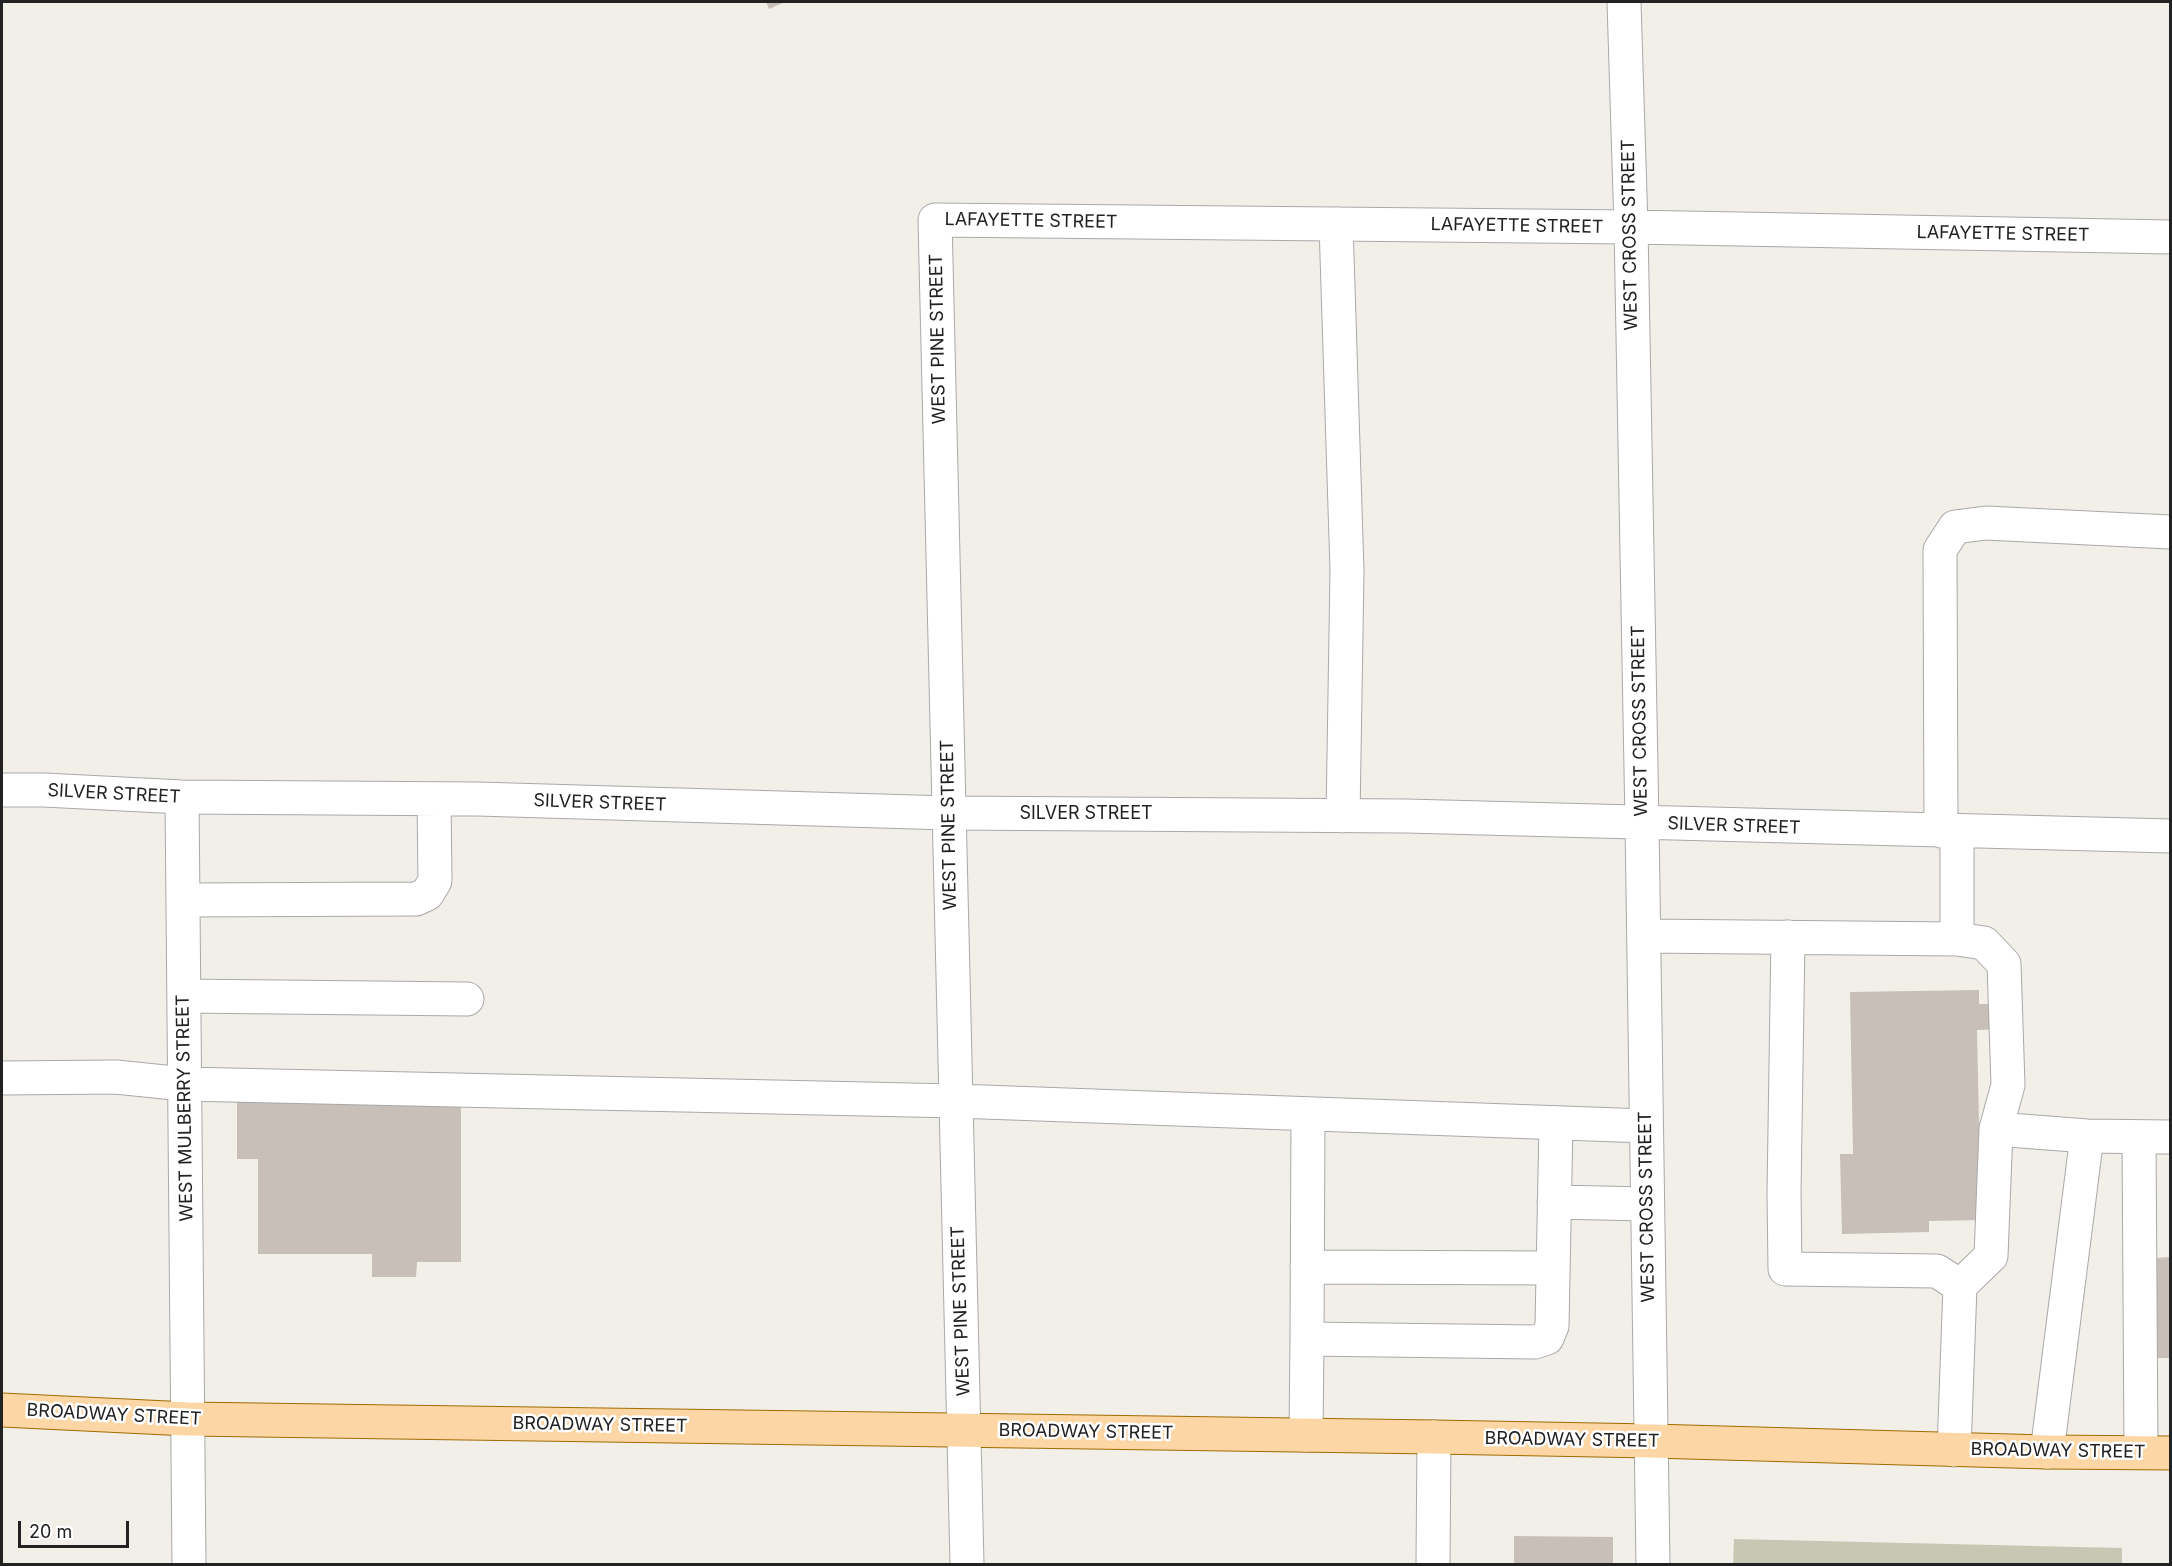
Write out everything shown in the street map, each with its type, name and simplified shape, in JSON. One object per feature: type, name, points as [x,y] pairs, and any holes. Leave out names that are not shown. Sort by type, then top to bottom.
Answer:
[{"type":"main road","name":"BROADWAY STREET","points":[[2,1410],[188,1419],[1434,1437],[2047,1452],[2156,1452]]},
{"type":"street","name":"WEST CROSS STREET","points":[[1624,2],[1642,823],[1653,1564]]},
{"type":"street","name":"LAFAYETTE STREET","points":[[935,220],[1630,227],[2170,237]]},
{"type":"street","name":"WEST PINE STREET","points":[[935,220],[967,1564]]},
{"type":"street","points":[[1336,224],[1347,571],[1343,816]]},
{"type":"street","points":[[1957,939],[1949,831],[1940,550],[1954,527],[1986,523],[2170,532]]},
{"type":"street","name":"SILVER STREET","points":[[2,790],[182,797],[434,799],[948,813],[1343,816],[2170,836]]},
{"type":"street","name":"WEST MULBERRY STREET","points":[[182,797],[189,1564]]},
{"type":"street","points":[[183,900],[416,899],[427,894],[435,881],[434,799]]},
{"type":"street","points":[[1644,936],[1957,939],[1984,943],[2004,964],[2008,1085],[1996,1130],[1991,1256],[1960,1286],[1954,1450]]},
{"type":"street","points":[[1788,938],[1785,1269],[1937,1271],[1960,1286]]},
{"type":"street","points":[[184,996],[467,999]]},
{"type":"street","points":[[2,1078],[116,1077],[184,1084],[956,1101],[1646,1126]]},
{"type":"street","points":[[1306,1435],[1308,1114]]},
{"type":"street","points":[[1307,1339],[1535,1342],[1547,1338],[1552,1326],[1556,1123]]},
{"type":"street","points":[[1996,1130],[2087,1136],[2155,1137],[2156,1452]]},
{"type":"street","points":[[2047,1452],[2087,1136]]},
{"type":"street","points":[[1554,1202],[1647,1204]]},
{"type":"street","points":[[1307,1267],[1553,1268]]},
{"type":"street","points":[[1433,1564],[1434,1437]]},
{"type":"shaded area","points":[[1734,1539],[2122,1548],[2122,1564],[1733,1564]]},
{"type":"building","points":[[766,2],[785,2],[769,9]]},
{"type":"building","points":[[1979,990],[1979,1004],[2003,1004],[2004,1029],[1977,1030],[1981,1220],[1929,1221],[1929,1232],[1842,1234],[1840,1154],[1853,1154],[1850,992]]},
{"type":"building","points":[[237,1098],[461,1098],[461,1262],[417,1262],[416,1277],[372,1277],[372,1254],[258,1254],[258,1159],[237,1159]]},
{"type":"building","points":[[2170,1257],[2170,1358],[2154,1358],[2156,1258]]},
{"type":"building","points":[[1514,1536],[1613,1537],[1613,1564],[1514,1564]]}]
